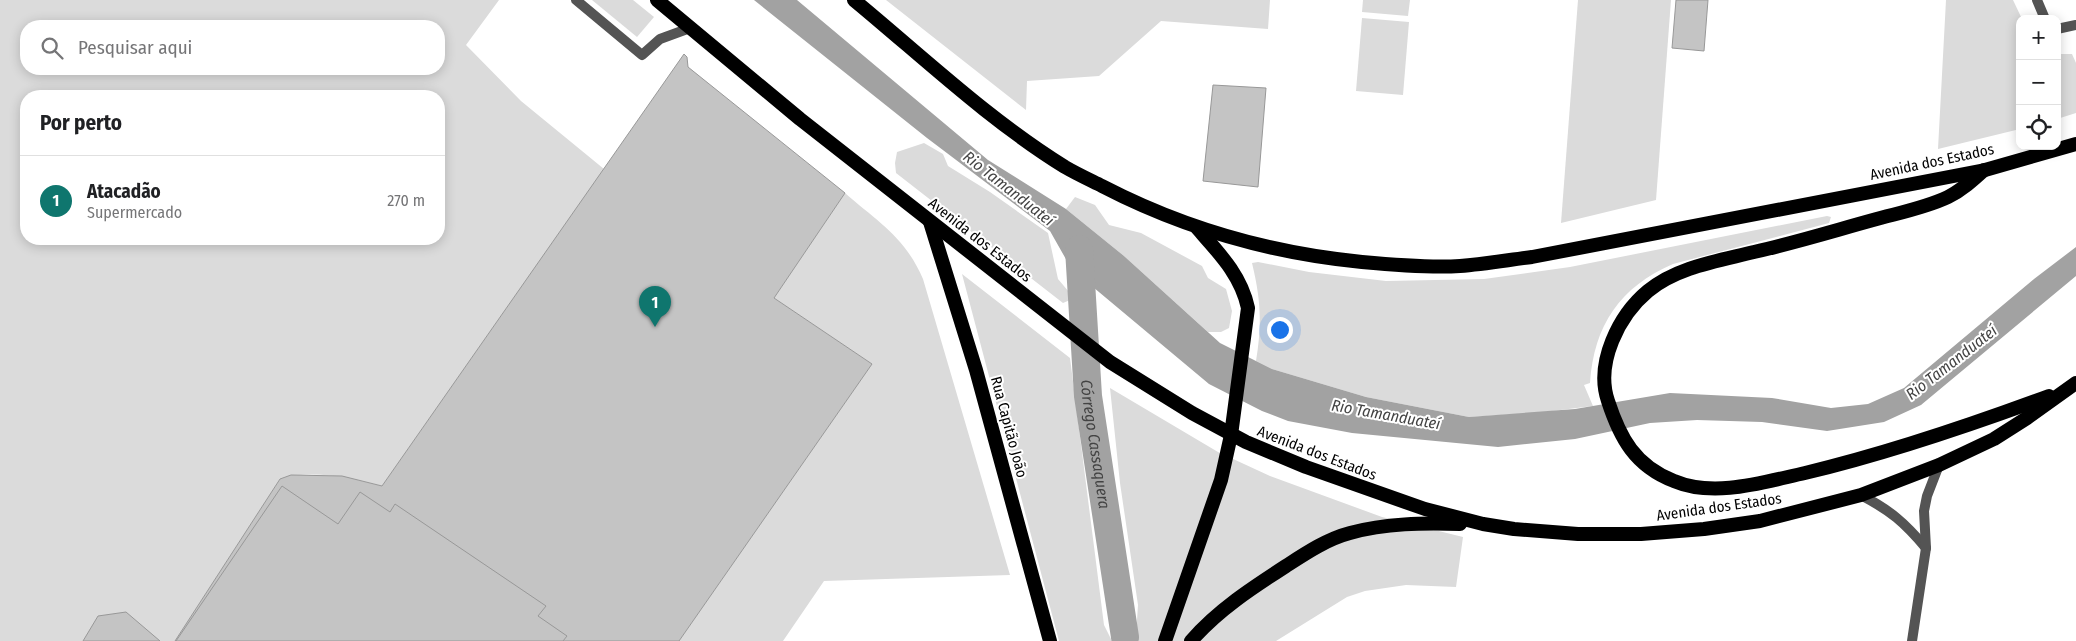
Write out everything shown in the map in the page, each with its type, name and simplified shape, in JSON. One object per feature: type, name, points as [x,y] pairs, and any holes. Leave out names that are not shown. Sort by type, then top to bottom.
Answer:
[{"type":"highway","name":"Avenida dos Estados","points":[[658,0],[930,222],[1110,362],[1192,413],[1231,434],[1306,467],[1425,509],[1483,524],[1514,529],[1578,534],[1650,533],[1704,529],[1760,521],[1861,495],[1939,465],[1994,439],[2072,386]]},
{"type":"highway","name":"Avenida dos Estados","points":[[854,0],[1008,128],[1066,168],[1128,200],[1196,227],[1249,244],[1289,253],[1385,264],[1460,266],[1532,257],[1985,170],[2076,144]]},
{"type":"highway","points":[[1985,170],[1963,188],[1927,205],[1775,248],[1720,260],[1687,270],[1664,280],[1648,291],[1630,308],[1616,333],[1608,353],[1604,375],[1605,393],[1612,415],[1634,456],[1654,472],[1675,482],[1697,488],[1721,488],[1762,483],[1860,460],[1948,433],[2072,386]]},
{"type":"highway","name":"Rua Capitão João","points":[[930,222],[976,370],[1050,641]]},
{"type":"highway","points":[[1164,641],[1217,496],[1231,434],[1248,308],[1244,292],[1229,265],[1196,227]]},
{"type":"highway","points":[[1191,641],[1251,588],[1300,557],[1339,537],[1376,527],[1404,524],[1483,524]]},
{"type":"street","points":[[576,0],[642,54],[660,39],[690,28]]},
{"type":"street","points":[[2037,0],[2043,15]]},
{"type":"street","points":[[2061,28],[2076,25]]},
{"type":"street","points":[[1912,641],[1926,548],[1924,512],[1927,496],[1939,465]]},
{"type":"street","points":[[1861,495],[1886,508],[1904,522],[1926,548]]},
{"type":"shaded area","points":[[0,0],[499,0],[466,45],[521,101],[604,169],[382,486],[318,475],[292,476],[280,479],[175,641],[0,641]]},
{"type":"shaded area","points":[[592,0],[633,0],[654,17],[637,37]]},
{"type":"shaded area","points":[[886,0],[1270,0],[1268,29],[1161,21],[1099,76],[1027,81],[1026,110]]},
{"type":"shaded area","points":[[1363,0],[1410,0],[1408,16],[1362,12]]},
{"type":"shaded area","points":[[1578,0],[1671,0],[1656,200],[1561,223]]},
{"type":"shaded area","points":[[1946,0],[2013,0],[2020,15],[2016,15],[2016,130],[1938,149]]},
{"type":"shaded area","points":[[1362,18],[1409,22],[1403,95],[1356,91]]},
{"type":"shaded area","points":[[2061,54],[2072,54],[2076,63],[2076,113],[2061,118]]},
{"type":"shaded area","points":[[924,143],[943,154],[948,166],[990,192],[1048,233],[1058,279],[1069,292],[1070,300],[1063,303],[896,173],[897,152]]},
{"type":"shaded area","points":[[845,193],[890,231],[908,252],[923,279],[1010,575],[824,581],[783,641],[679,641],[872,364],[774,298]]},
{"type":"shaded area","points":[[1075,197],[1095,205],[1109,225],[1141,233],[1202,266],[1208,278],[1226,289],[1232,311],[1229,328],[1221,332],[1208,332],[1124,256],[1066,209]]},
{"type":"shaded area","points":[[1827,216],[1831,217],[1829,223],[1673,264],[1654,273],[1638,284],[1613,310],[1597,343],[1590,383],[1584,385],[1593,406],[1536,413],[1469,417],[1366,397],[1272,369],[1256,361],[1260,312],[1252,263],[1258,262],[1309,272],[1386,281],[1484,279],[1570,267]]},
{"type":"shaded area","points":[[962,274],[1070,358],[1104,625],[1112,641],[1059,641]]},
{"type":"shaded area","points":[[1110,388],[1218,452],[1270,476],[1382,517],[1463,537],[1456,587],[1406,585],[1365,591],[1347,597],[1276,641],[1112,641],[1136,635],[1138,605],[1120,483]]},
{"type":"water","name":"Rio Tamanduateí","points":[[754,0],[797,0],[988,160],[1066,209],[1124,256],[1220,343],[1272,369],[1366,397],[1469,417],[1575,409],[1670,393],[1772,398],[1831,408],[1868,404],[1904,388],[2034,279],[2076,247],[2076,276],[1921,405],[1884,422],[1827,431],[1762,422],[1697,420],[1650,423],[1575,439],[1498,447],[1352,433],[1288,421],[1262,411],[1209,384],[1081,277],[1067,261],[1050,231],[927,138]]},
{"type":"building","points":[[1676,0],[1708,0],[1704,51],[1672,48]]},
{"type":"building","points":[[684,54],[687,57],[688,67],[845,193],[774,298],[872,364],[679,641],[175,641],[280,479],[291,475],[342,476],[382,486]]},
{"type":"building","points":[[1213,85],[1266,88],[1258,187],[1203,181]]},
{"type":"building","points":[[282,486],[338,524],[360,492],[390,512],[395,504],[546,606],[538,616],[567,636],[563,641],[176,641]]},
{"type":"building","points":[[126,612],[160,641],[83,641],[98,616]]},
{"type":"waterway","name":"Córrego Cassaquera","points":[[1079,249],[1088,396],[1125,637]]},
{"type":"place","name":"Atacadão","points":[[655,327]]}]
